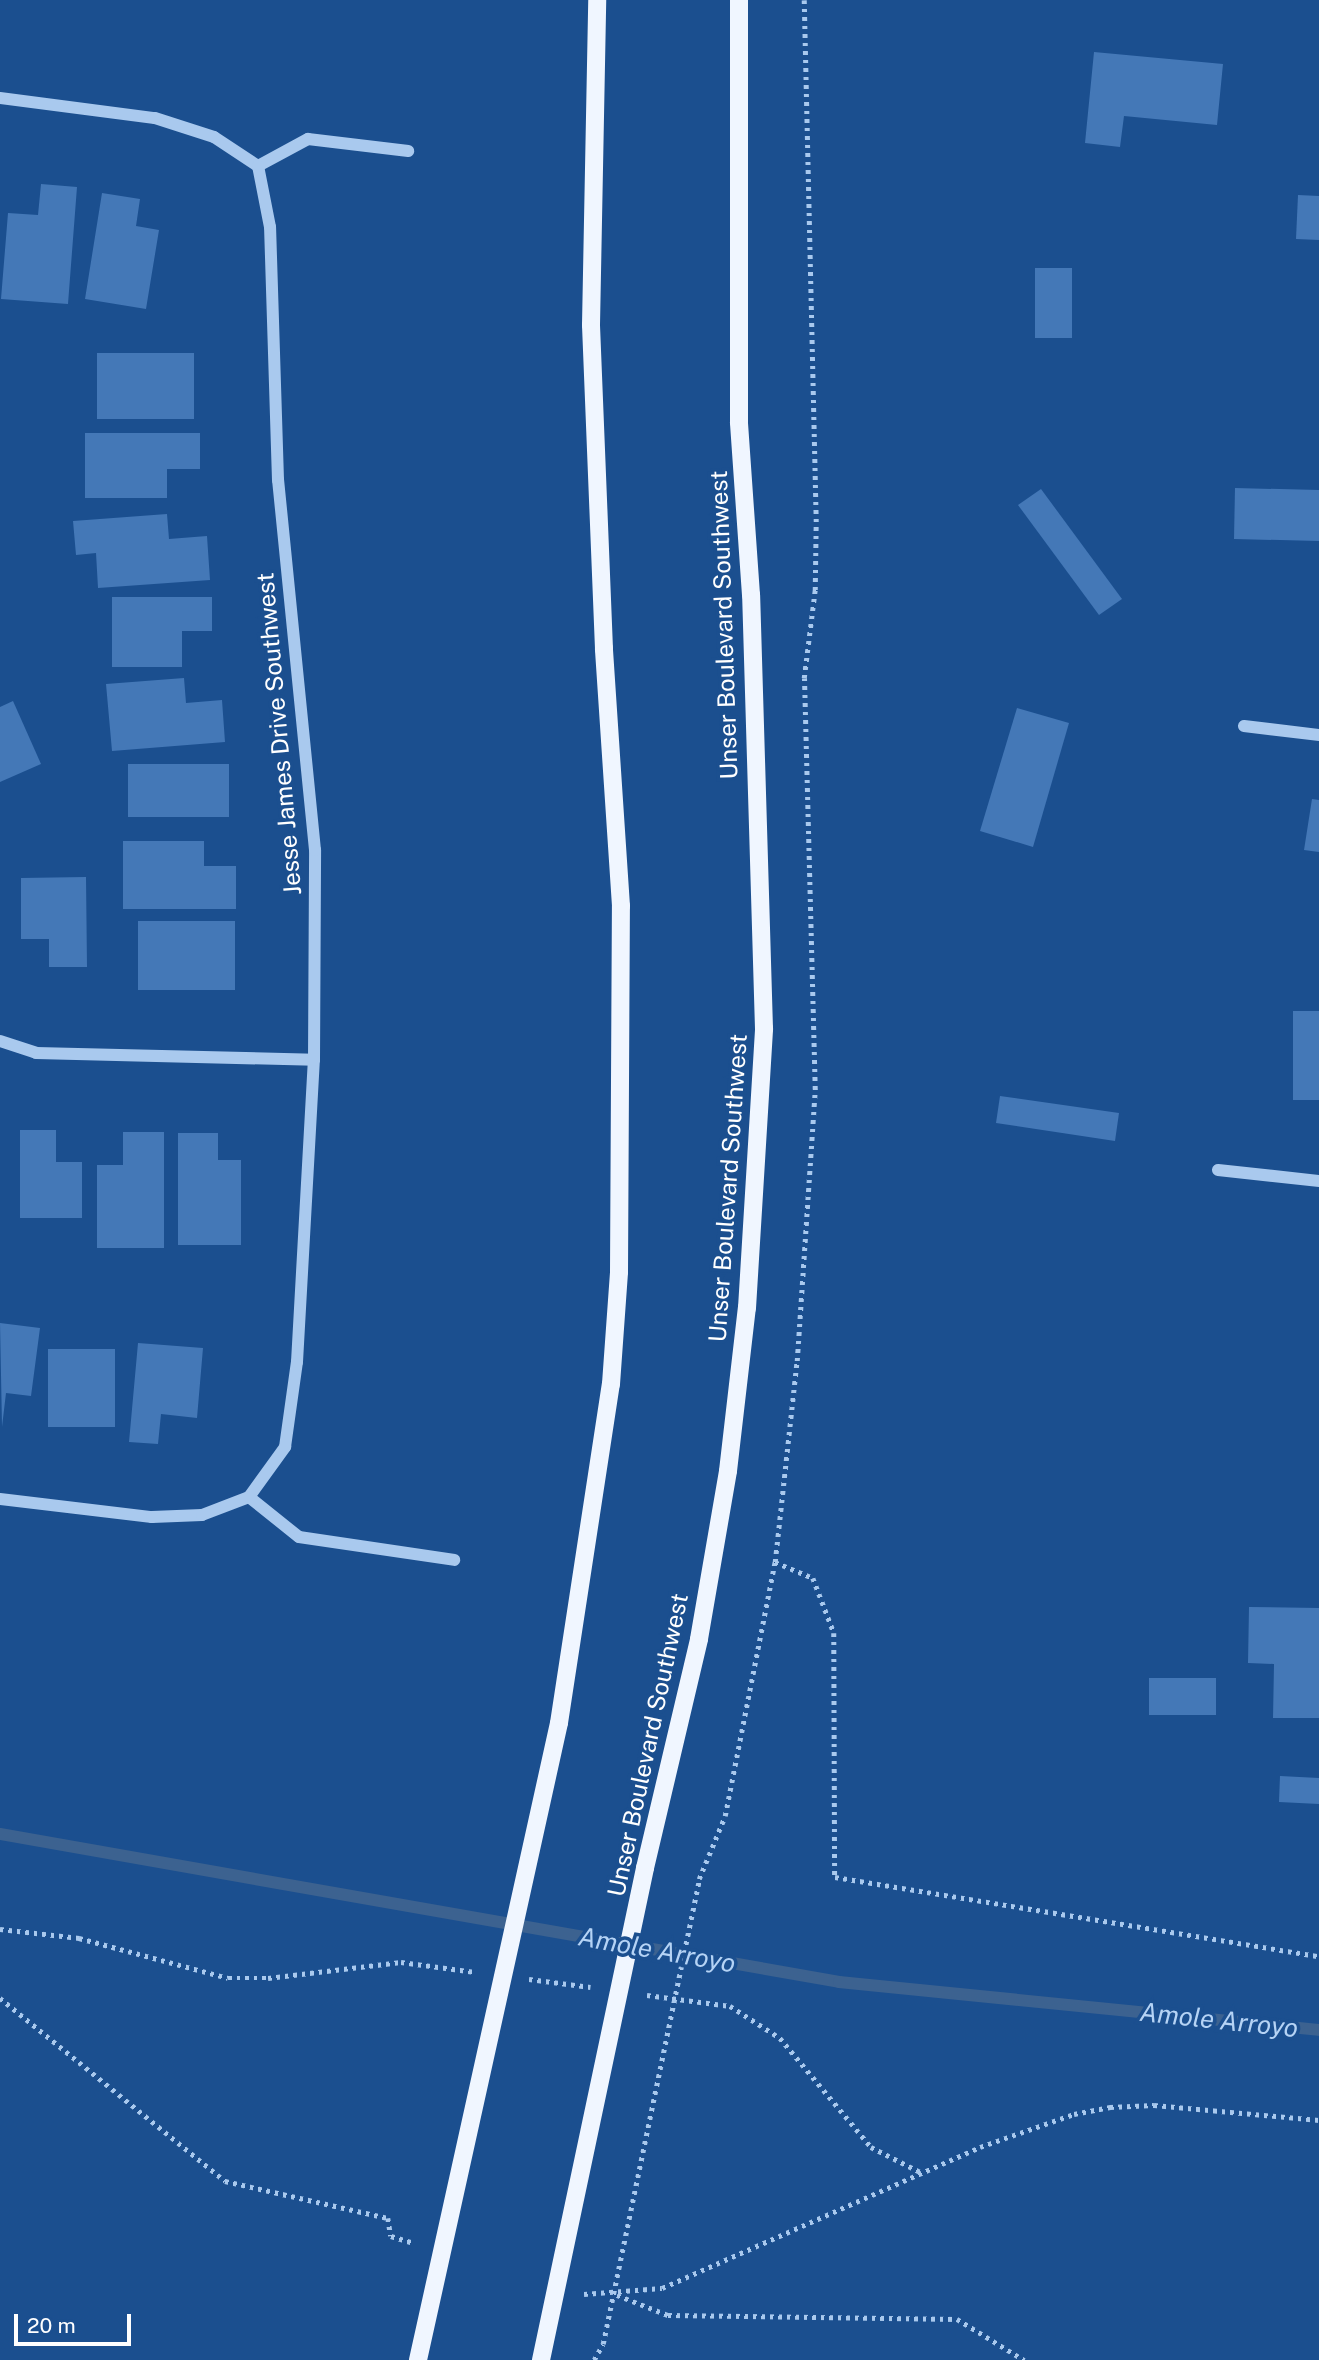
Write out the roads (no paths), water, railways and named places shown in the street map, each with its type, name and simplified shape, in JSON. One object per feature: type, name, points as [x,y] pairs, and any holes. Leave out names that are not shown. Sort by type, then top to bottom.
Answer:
[{"type":"main road","points":[[418,2360],[531,1854],[586,1564],[611,1384],[619,1272],[621,906],[604,649],[590,325],[597,0]]},
{"type":"main road","name":"Unser Boulevard Southwest","points":[[541,2360],[645,1868],[699,1639],[728,1471],[759,1141],[764,1028],[751,595],[739,422],[739,0]]},
{"type":"street","points":[[0,98],[155,117],[214,137],[258,166],[308,139],[408,150]]},
{"type":"street","name":"Jesse James Drive Southwest","points":[[249,1497],[285,1447],[296,1362],[314,1060],[315,850],[278,480],[270,227],[258,166]]},
{"type":"street","points":[[1244,726],[1319,735]]},
{"type":"street","points":[[0,1041],[36,1053],[314,1060]]},
{"type":"street","points":[[1218,1170],[1319,1181]]},
{"type":"street","points":[[0,1499],[152,1517],[202,1515],[249,1497],[299,1537],[454,1560]]},
{"type":"waterway","name":"Amole Arroyo","points":[[0,1834],[839,1982],[1319,2030]]}]
